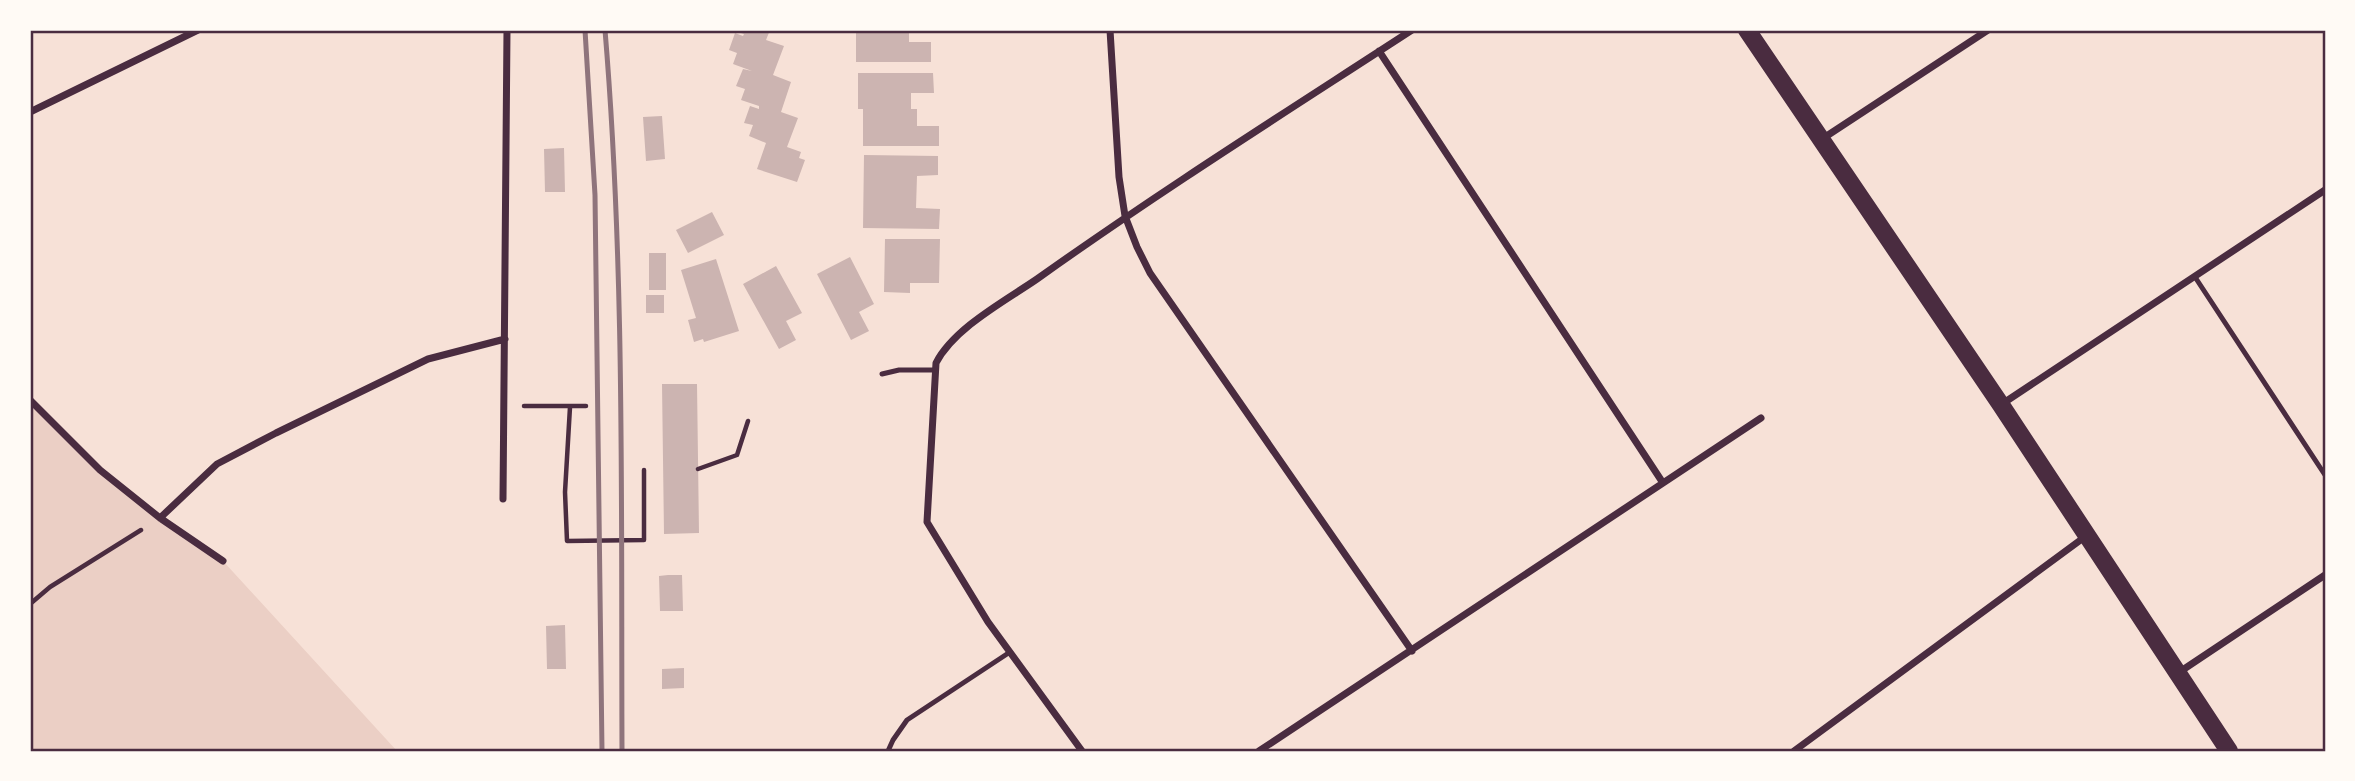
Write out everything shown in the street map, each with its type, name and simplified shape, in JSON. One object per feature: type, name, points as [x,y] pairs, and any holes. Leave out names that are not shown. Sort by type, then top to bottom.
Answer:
[{"type":"main road","points":[[1747,30],[2001,405],[2229,751]]},
{"type":"street","points":[[30,112],[198,30]]},
{"type":"street","points":[[503,499],[507,30]]},
{"type":"street","points":[[1110,30],[1119,177],[1125,216],[1137,247],[1150,273],[1412,651]]},
{"type":"street","points":[[1082,751],[988,622],[927,522],[935,370],[946,346],[1125,216],[1412,30]]},
{"type":"street","points":[[1821,139],[1988,30]]},
{"type":"street","points":[[1379,51],[1663,483]]},
{"type":"street","points":[[2001,405],[2325,190]]},
{"type":"street","points":[[160,518],[217,464],[276,433],[428,359],[505,339]]},
{"type":"street","points":[[30,400],[100,470],[160,518],[223,561]]},
{"type":"street","points":[[1259,751],[1761,418]]},
{"type":"street","points":[[1794,751],[2087,536]]},
{"type":"street","points":[[2178,673],[2325,575]]},
{"type":"lane","points":[[2195,276],[2325,475]]},
{"type":"lane","points":[[883,374],[900,370],[935,370]]},
{"type":"lane","points":[[888,751],[907,720],[1010,652]]},
{"type":"path","points":[[540,406],[586,406]]},
{"type":"path","points":[[570,407],[565,492],[567,541],[644,540],[644,470]]},
{"type":"path","points":[[698,469],[737,455],[748,421]]},
{"type":"path","points":[[30,604],[50,587],[160,518]]},
{"type":"shaded area","points":[[30,400],[100,470],[223,561],[397,751],[30,751]]},
{"type":"building","points":[[731,30],[770,30],[766,40],[784,46],[773,75],[791,82],[781,112],[798,118],[787,147],[801,152],[799,158],[805,160],[797,182],[757,169],[766,143],[749,136],[753,125],[744,123],[750,106],[759,109],[759,106],[741,100],[745,89],[736,86],[743,69],[752,71],[733,64],[737,53],[729,50],[735,33],[744,34]]},
{"type":"building","points":[[856,30],[909,30],[909,42],[931,42],[931,62],[856,62]]},
{"type":"building","points":[[858,73],[933,73],[934,93],[911,93],[911,109],[917,109],[917,126],[939,126],[939,146],[863,146],[863,109],[858,109]]},
{"type":"building","points":[[662,116],[665,159],[646,161],[643,117]]},
{"type":"building","points":[[564,148],[565,192],[545,192],[544,149]]},
{"type":"building","points":[[864,155],[938,156],[938,175],[917,176],[916,208],[940,209],[939,229],[863,228]]},
{"type":"building","points":[[712,212],[724,235],[688,253],[676,230]]},
{"type":"building","points":[[885,239],[940,239],[939,283],[910,283],[910,293],[884,292]]},
{"type":"building","points":[[649,253],[666,253],[666,290],[649,290]]},
{"type":"building","points":[[850,257],[874,304],[859,312],[869,331],[851,340],[817,274]]},
{"type":"building","points":[[716,259],[739,331],[704,342],[703,339],[694,342],[688,320],[696,318],[681,270]]},
{"type":"building","points":[[776,266],[802,313],[786,321],[796,340],[779,349],[743,284]]},
{"type":"building","points":[[646,295],[664,295],[664,313],[646,313]]},
{"type":"building","points":[[662,384],[697,384],[699,533],[664,534]]},
{"type":"building","points":[[682,575],[683,611],[660,611],[659,576]]},
{"type":"building","points":[[565,625],[566,669],[547,669],[546,626]]},
{"type":"building","points":[[684,668],[684,688],[662,689],[662,669]]},
{"type":"railway","points":[[585,30],[595,195],[602,751]]},
{"type":"railway","points":[[605,30],[619,300],[622,751]]}]
